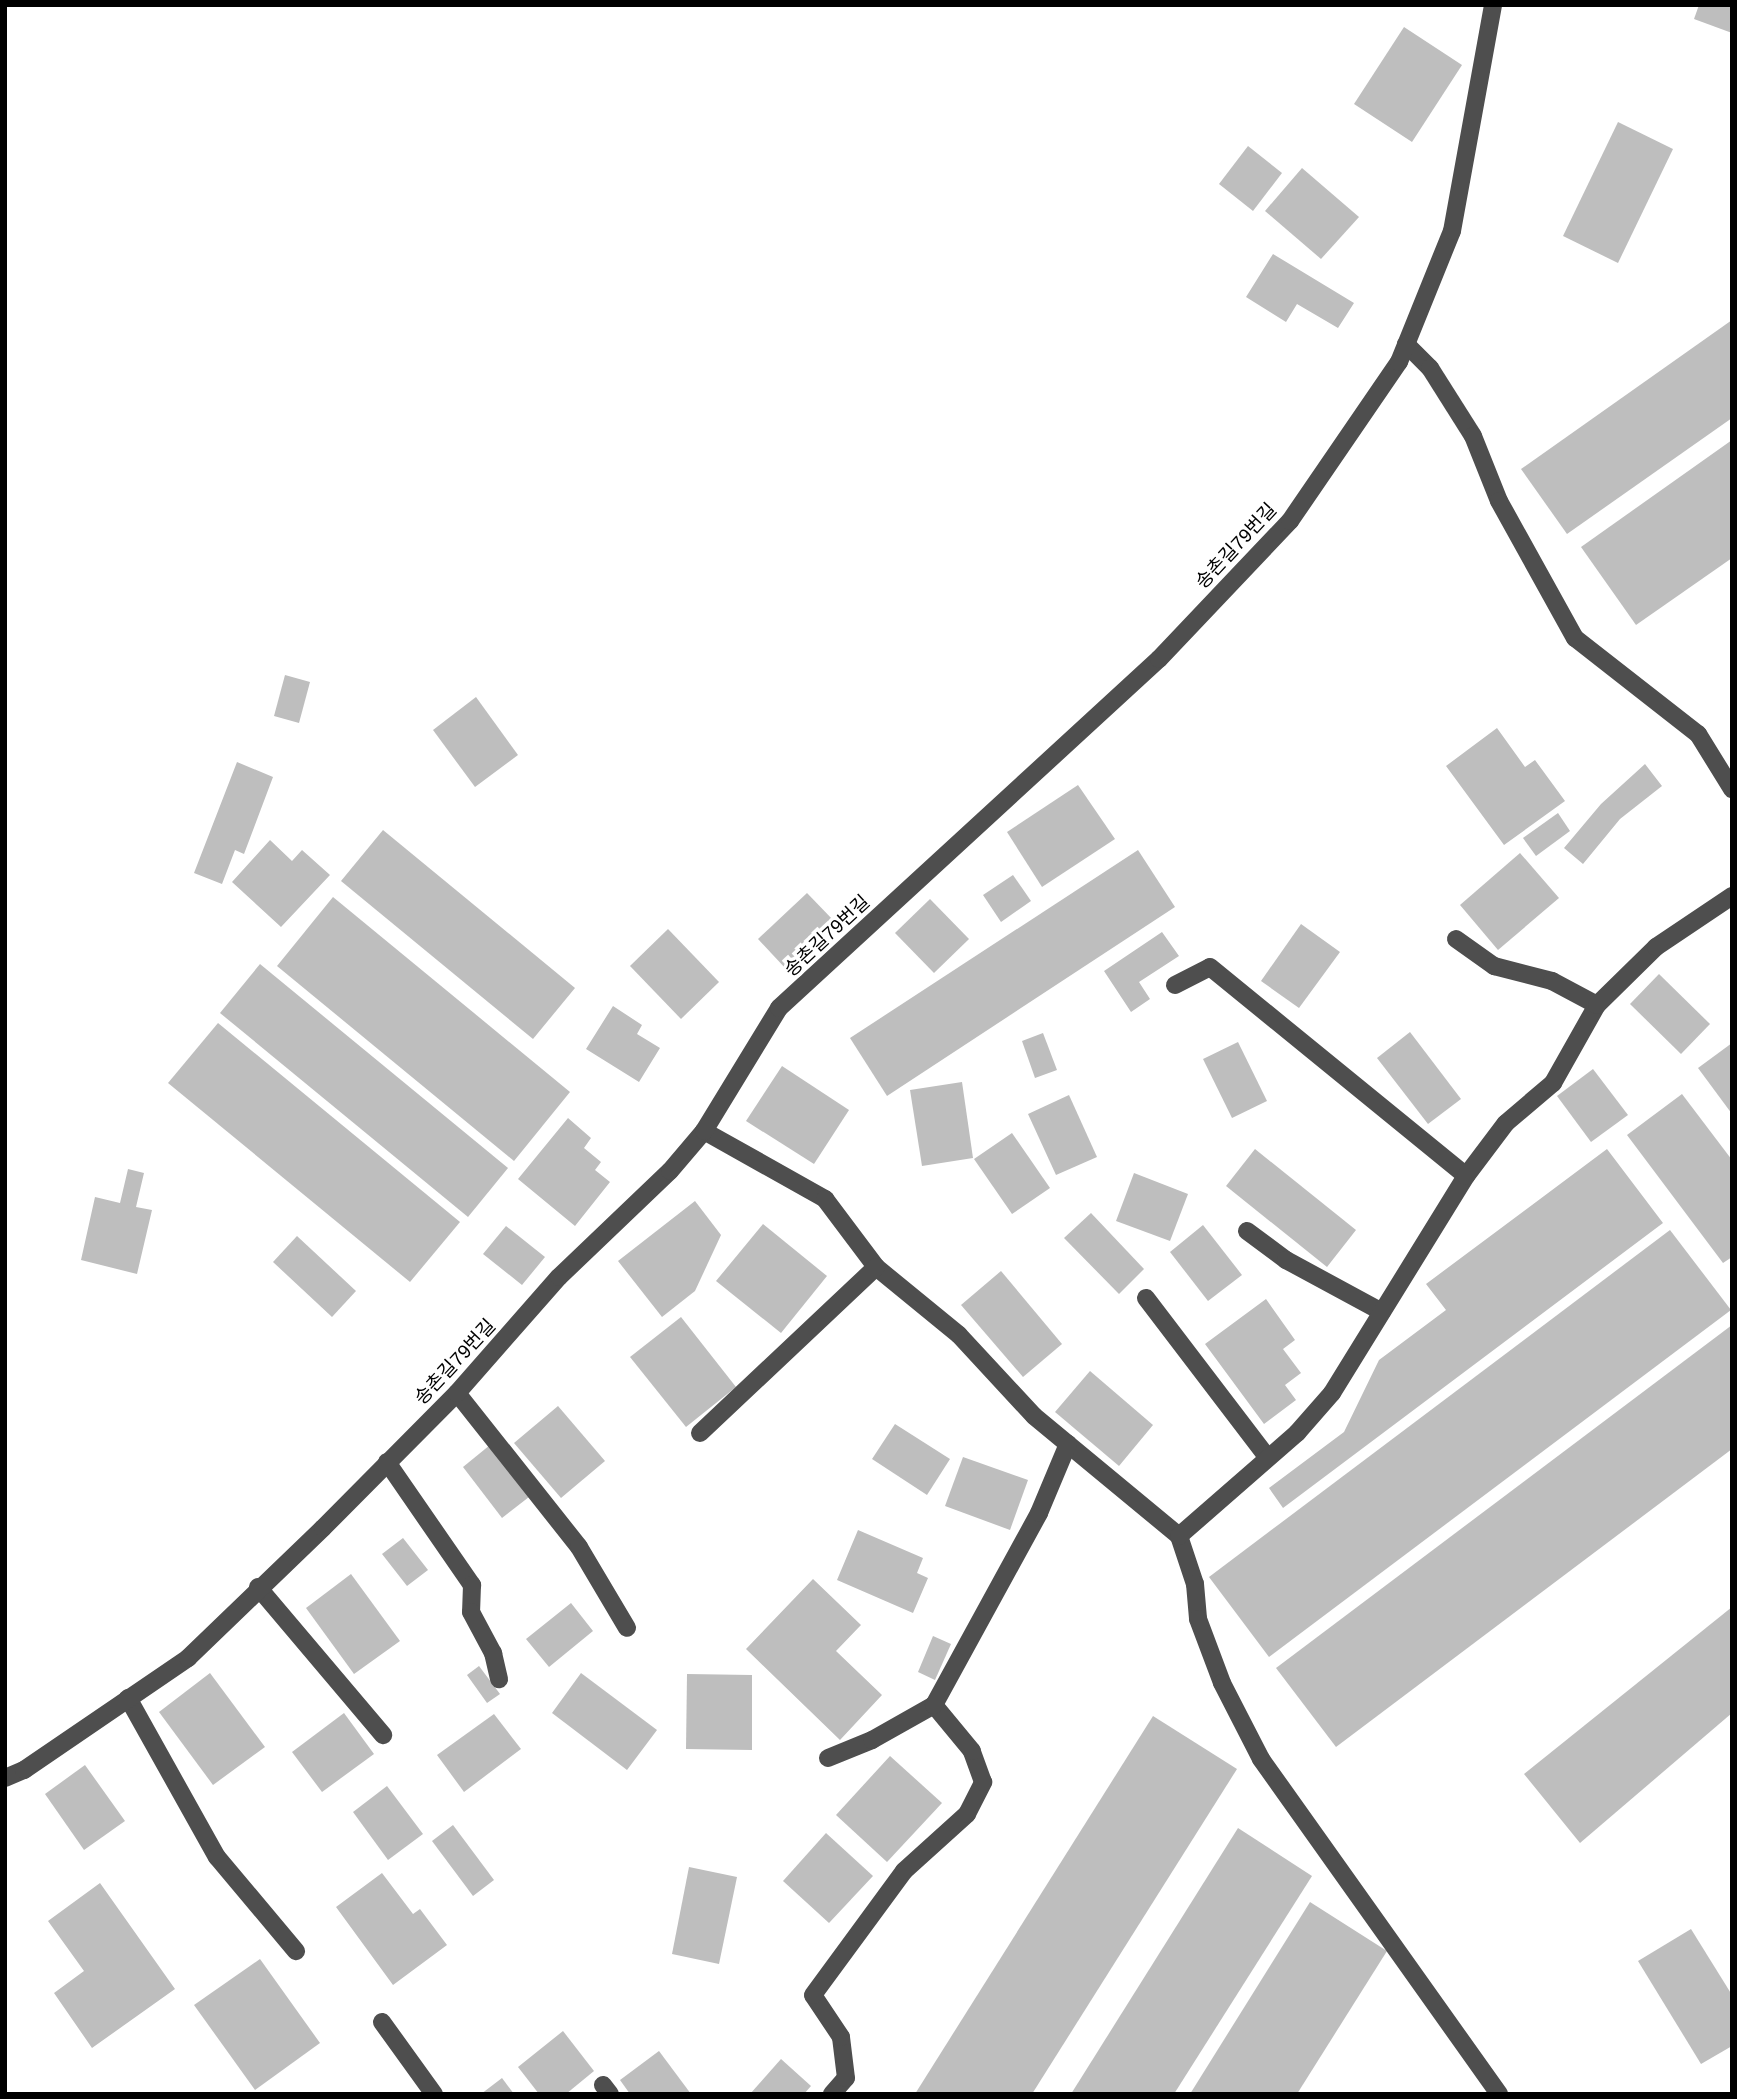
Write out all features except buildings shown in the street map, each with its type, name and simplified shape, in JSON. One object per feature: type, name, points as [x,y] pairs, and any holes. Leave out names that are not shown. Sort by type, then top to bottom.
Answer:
[{"type":"street","name":"송촌길79번길","points":[[5,1778],[24,1770],[188,1658],[457,1393],[559,1277],[670,1171],[704,1131],[779,1008],[1159,659],[1290,521],[1399,362],[1452,232],[1493,5]]},
{"type":"street","points":[[1406,344],[1430,368],[1472,436],[1499,501],[1575,638],[1698,734],[1732,789]]},
{"type":"street","points":[[1179,1536],[1268,1458],[1332,1393],[1466,1175],[1506,1123],[1553,1083],[1597,1004],[1656,947],[1732,896]]},
{"type":"street","points":[[1457,939],[1494,966],[1552,981],[1597,1004]]},
{"type":"street","points":[[1175,985],[1210,967],[1466,1175]]},
{"type":"street","points":[[704,1131],[825,1199],[876,1267],[959,1335],[1034,1416],[1179,1536],[1212,1658],[1261,1759],[1499,2094]]},
{"type":"street","points":[[1247,1231],[1286,1260],[1382,1312]]},
{"type":"street","points":[[701,1433],[876,1267]]},
{"type":"street","points":[[1146,1298],[1268,1458]]},
{"type":"street","points":[[457,1393],[579,1547],[627,1628]]},
{"type":"street","points":[[828,1758],[872,1740],[934,1704],[1040,1513],[1068,1444]]},
{"type":"street","points":[[387,1462],[472,1585],[471,1612],[493,1653],[499,1679]]},
{"type":"street","points":[[258,1587],[383,1735]]},
{"type":"street","points":[[128,1698],[216,1857],[296,1951]]},
{"type":"street","points":[[832,2094],[846,2078],[841,2037],[813,1995],[904,1871],[967,1814],[983,1782],[971,1751],[934,1704]]},
{"type":"street","points":[[382,2022],[434,2094]]}]
